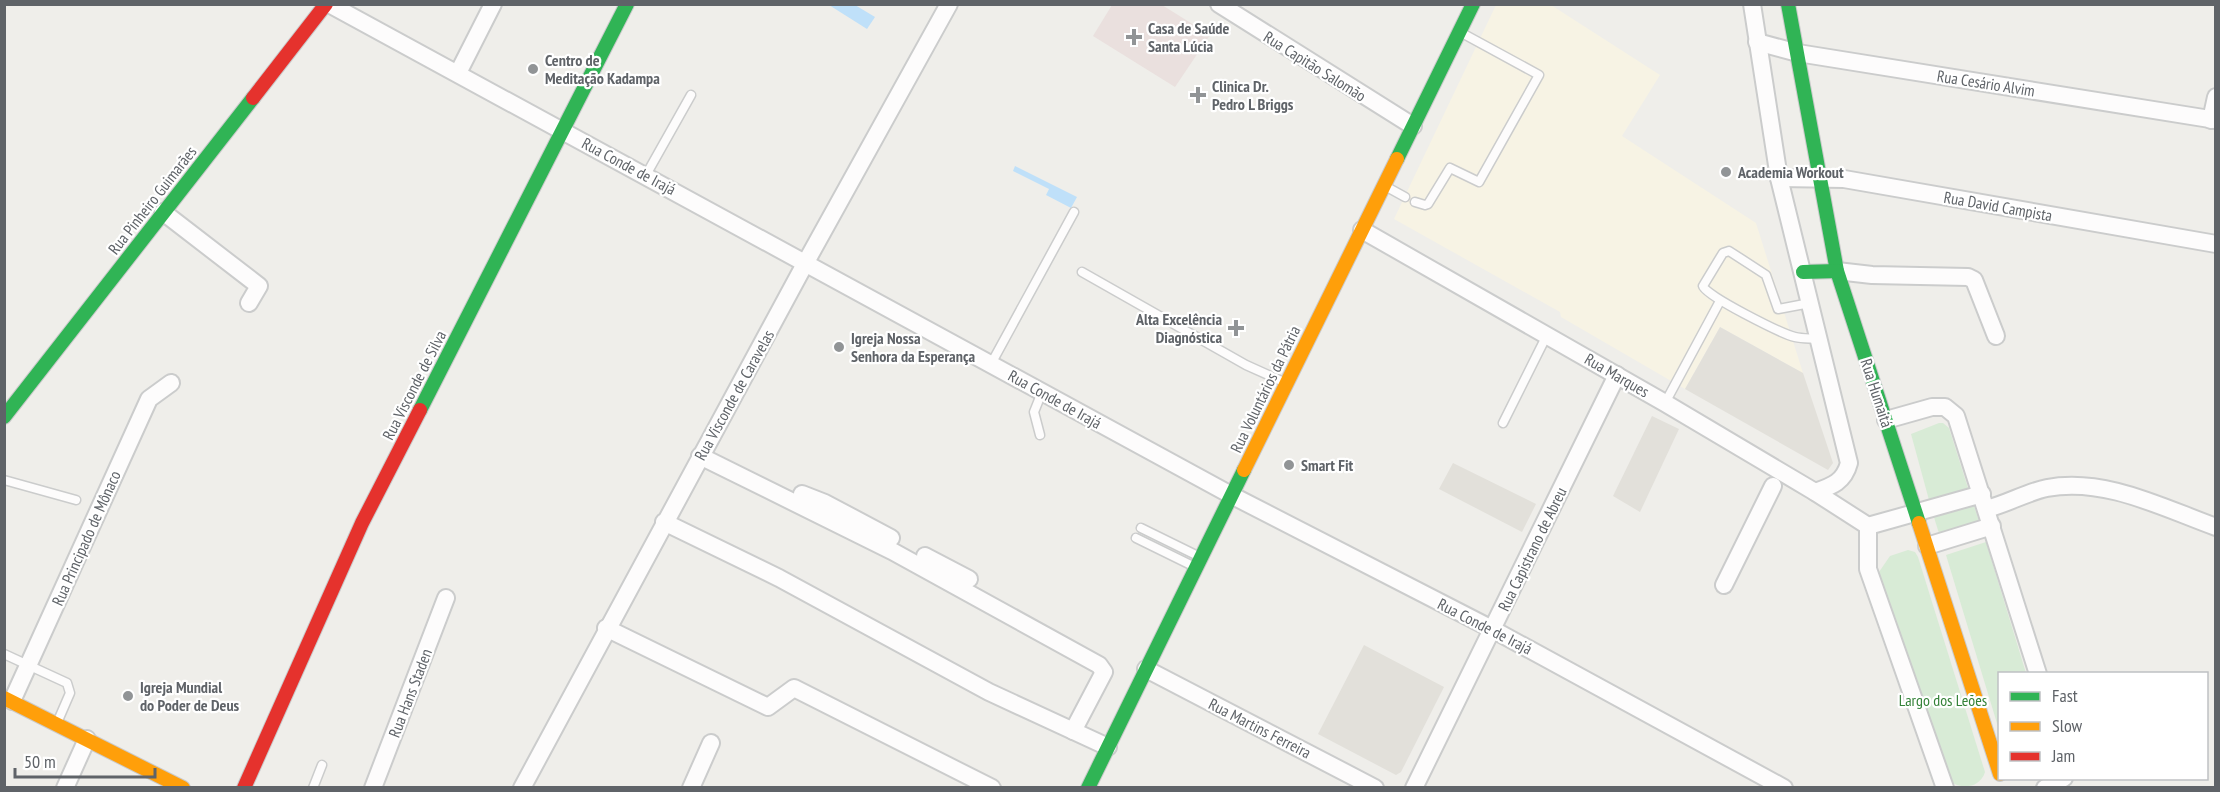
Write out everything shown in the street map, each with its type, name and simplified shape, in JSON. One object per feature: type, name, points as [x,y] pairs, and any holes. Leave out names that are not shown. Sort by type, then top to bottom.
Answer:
[{"type":"main road","name":"Rua Pinheiro Guimarães","points":[[4,417],[327,4]]},
{"type":"main road","name":"Rua Visconde de Silva","points":[[244,788],[362,523],[627,4]]},
{"type":"main road","name":"Rua Voluntários da Pátria","points":[[1088,788],[1473,4]]},
{"type":"main road","name":"Rua Humaitá","points":[[1788,4],[1837,271],[1998,768]]},
{"type":"main road","points":[[1803,272],[1837,271]]},
{"type":"main road","points":[[8,699],[183,788]]},
{"type":"street","name":"Rua Conde de Irajá","points":[[327,4],[646,175],[1231,495],[1492,629],[1784,788]]},
{"type":"street","points":[[458,73],[493,4]]},
{"type":"street","name":"Rua Visconde de Caravelas","points":[[522,788],[606,628],[949,4]]},
{"type":"street","name":"Rua Capitão Salomão","points":[[1218,4],[1413,126]]},
{"type":"street","points":[[1752,4],[1779,178],[1849,464],[1846,474],[1839,482],[1815,492]]},
{"type":"street","name":"Rua Cesário Alvim","points":[[1757,42],[1798,53],[2213,120]]},
{"type":"street","points":[[2213,120],[2216,96]]},
{"type":"street","name":"Rua David Campista","points":[[1779,178],[1844,178],[2216,244]]},
{"type":"street","points":[[163,212],[259,286],[249,303]]},
{"type":"street","name":"Rua Marques","points":[[1362,230],[1665,403],[1777,479],[1815,492],[1868,526]]},
{"type":"street","points":[[1837,271],[1872,275],[1968,277],[1974,280],[1996,336]]},
{"type":"street","name":"Rua Capistrano de Abreu","points":[[1414,788],[1617,375]]},
{"type":"street","name":"Rua Principado de Mônaco","points":[[8,699],[28,667],[149,399],[171,383]]},
{"type":"street","points":[[1886,420],[1932,407],[1945,407],[1956,416],[2037,672]]},
{"type":"street","points":[[703,450],[969,579]]},
{"type":"street","points":[[703,450],[1099,665],[1104,672],[1073,731]]},
{"type":"street","points":[[1724,585],[1777,479]]},
{"type":"street","points":[[1945,788],[1868,569],[1868,526],[1915,511],[2080,484],[2122,493],[2216,527]]},
{"type":"street","points":[[664,522],[779,578],[989,692],[1108,747]]},
{"type":"street","points":[[1927,546],[1992,526]]},
{"type":"street","name":"Rua Hans Staden","points":[[373,788],[446,598]]},
{"type":"street","points":[[606,628],[768,707],[794,687],[992,788]]},
{"type":"street","name":"Rua Martins Ferreira","points":[[1146,669],[1375,788]]},
{"type":"street","points":[[65,788],[87,739]]},
{"type":"street","points":[[691,788],[711,743]]},
{"type":"street","points":[[2045,788],[2060,780]]},
{"type":"lane","points":[[1415,202],[1425,206],[1428,204],[1450,168],[1479,182],[1539,75],[1460,32]]},
{"type":"lane","points":[[646,175],[691,95]]},
{"type":"lane","points":[[1384,186],[1405,197]]},
{"type":"lane","points":[[991,364],[1074,212]]},
{"type":"lane","points":[[1811,303],[1778,309],[1766,275],[1726,250],[1703,286],[1705,292],[1720,301],[1794,337],[1819,339]]},
{"type":"lane","points":[[1082,272],[1246,365],[1287,383]]},
{"type":"lane","points":[[1665,403],[1720,301]]},
{"type":"lane","points":[[1503,423],[1547,335]]},
{"type":"lane","points":[[1040,435],[1034,412],[1042,392]]},
{"type":"lane","points":[[4,480],[76,500]]},
{"type":"lane","points":[[1141,528],[1198,563]]},
{"type":"lane","points":[[1136,538],[1198,563]]},
{"type":"lane","points":[[4,654],[67,683],[70,688],[57,724]]},
{"type":"lane","points":[[313,788],[322,765]]},
{"type":"shaded area","name":"Casa de Saúde Santa Lúcia","points":[[1112,5],[1162,5],[1210,35],[1175,87],[1093,36]]},
{"type":"shaded area","points":[[1496,5],[1551,5],[1660,75],[1622,136],[1756,223],[1803,373],[1720,327],[1685,389],[1561,317],[1560,312],[1394,219]]},
{"type":"shaded area","points":[[1720,327],[1803,373],[1833,463],[1828,470],[1685,389]]},
{"type":"shaded area","points":[[1652,416],[1679,429],[1640,512],[1613,496]]},
{"type":"shaded area","points":[[1453,463],[1536,504],[1522,532],[1439,489]]},
{"type":"shaded area","points":[[1364,645],[1444,687],[1401,772],[1396,775],[1318,734]]},
{"type":"green space","points":[[1939,423],[1949,428],[1968,488],[1929,500],[1911,434]]},
{"type":"green space","points":[[1972,500],[1981,527],[1941,540],[1933,514]]},
{"type":"green space","name":"Largo dos Leões","points":[[1986,542],[2026,672],[1998,672],[1998,727],[1946,555]]},
{"type":"green space","name":"Largo dos Leões","points":[[1908,550],[1915,552],[1918,557],[1985,772],[1979,781],[1970,786],[1959,786],[1949,781],[1933,740],[1879,572],[1890,556]]},
{"type":"water","points":[[829,5],[855,5],[875,17],[867,29]]},
{"type":"water","points":[[1015,166],[1077,197],[1071,208],[1046,195],[1049,189],[1013,171]]},
{"type":"traffic: fast","points":[[420,410],[627,4]]},
{"type":"traffic: fast","points":[[1397,159],[1473,4]]},
{"type":"traffic: fast","points":[[1788,4],[1837,271],[1919,523]]},
{"type":"traffic: fast","points":[[4,417],[253,98]]},
{"type":"traffic: fast","points":[[1803,272],[1837,271]]},
{"type":"traffic: fast","points":[[1088,788],[1244,470]]},
{"type":"traffic: slow","points":[[1244,470],[1397,159]]},
{"type":"traffic: slow","points":[[1919,523],[1998,768]]},
{"type":"traffic: slow","points":[[4,698],[183,788]]},
{"type":"traffic: jam","points":[[253,98],[326,4]]},
{"type":"traffic: jam","points":[[244,788],[362,523],[420,410]]},
{"type":"place","name":"Casa de Saúde Santa Lúcia","points":[[1134,37]]},
{"type":"place","name":"Centro de Meditação Kadampa","points":[[533,69]]},
{"type":"place","name":"Clinica Dr. Pedro L Briggs","points":[[1198,95]]},
{"type":"place","name":"Academia Workout","points":[[1726,172]]},
{"type":"place","name":"Alta Excelência Diagnóstica","points":[[1236,328]]},
{"type":"place","name":"Igreja Nossa Senhora da Esperança","points":[[839,347]]},
{"type":"place","name":"Smart Fit","points":[[1289,465]]},
{"type":"place","name":"Igreja Mundial do Poder de Deus","points":[[128,696]]}]
